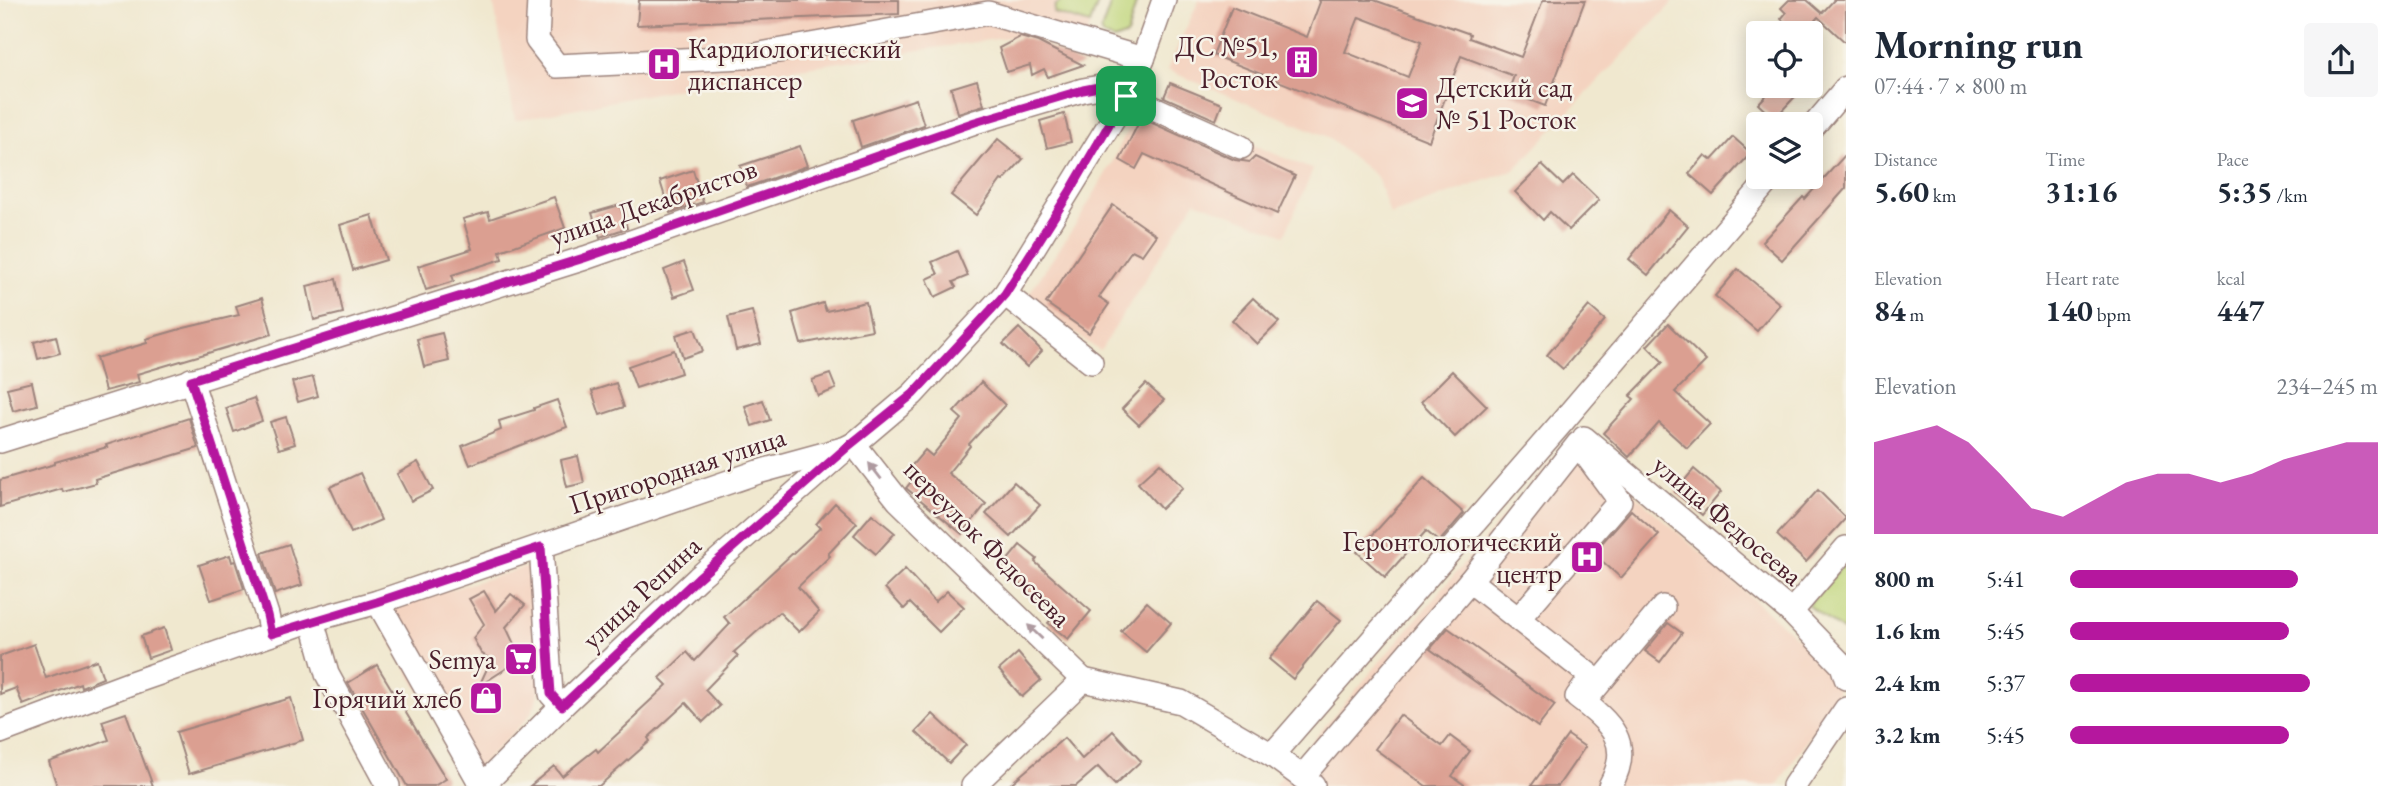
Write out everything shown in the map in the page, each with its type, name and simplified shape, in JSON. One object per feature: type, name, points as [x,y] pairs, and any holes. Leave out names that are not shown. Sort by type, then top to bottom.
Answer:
[{"type":"street","points":[[539,0],[537,40],[557,66],[744,57],[988,13],[1135,79],[1241,147]]},
{"type":"street","name":"Пригородная улица","points":[[0,732],[312,620],[377,602],[758,472],[850,446],[913,394],[1005,294],[1135,79],[1164,0]]},
{"type":"street","name":"улица Декабристов","points":[[0,442],[584,258],[975,122],[1083,90],[1135,79]]},
{"type":"street","points":[[1823,115],[1846,88]]},
{"type":"street","points":[[1272,755],[1761,189]]},
{"type":"street","points":[[1005,294],[1091,362]]},
{"type":"street","points":[[191,380],[271,634]]},
{"type":"street","name":"улица Федосеева","points":[[1563,421],[1791,612],[1846,548]]},
{"type":"street","points":[[973,786],[1083,680],[1181,702],[1272,755],[1308,782],[1578,444],[1620,501],[1519,618]]},
{"type":"street","name":"переулок Федосеева","points":[[850,446],[898,500],[1083,680]]},
{"type":"street","name":"улица Репина","points":[[482,786],[562,706],[698,578],[850,446]]},
{"type":"street","points":[[541,547],[551,694],[562,706]]},
{"type":"street","points":[[1470,581],[1592,677],[1577,697],[1600,714],[1618,738],[1621,763],[1610,786]]},
{"type":"street","points":[[377,602],[482,786]]},
{"type":"street","points":[[1584,702],[1663,607]]},
{"type":"street","points":[[1791,612],[1842,665],[1846,678]]},
{"type":"street","points":[[312,620],[327,674],[388,786]]},
{"type":"street","points":[[1794,786],[1846,709]]},
{"type":"shaded area","name":"Кардиологический диспансер","points":[[493,0],[1099,0],[1081,51],[1023,35],[738,77],[515,120]]},
{"type":"shaded area","name":"Детский сад № 51 Росток","points":[[1199,0],[1675,0],[1514,170],[1390,215],[1377,177],[1326,136],[1167,70]]},
{"type":"shaded area","points":[[1142,98],[1313,170],[1285,235],[1195,201],[1100,351],[1026,298],[1080,218],[1113,161]]},
{"type":"shaded area","name":"Геронтологический центр","points":[[1578,444],[1832,669],[1838,692],[1777,786],[1274,786],[1565,445]]},
{"type":"shaded area","points":[[527,567],[541,680],[535,705],[528,718],[468,777],[374,612]]},
{"type":"green space","points":[[1063,0],[1099,0],[1090,24],[1054,13],[1055,6]]},
{"type":"green space","points":[[1112,0],[1137,0],[1127,35],[1114,40],[1104,36],[1101,31]]},
{"type":"green space","points":[[1846,561],[1846,633],[1808,605]]},
{"type":"building","points":[[639,0],[899,0],[899,14],[637,25]]},
{"type":"building","points":[[1319,0],[1374,0],[1470,34],[1469,38],[1521,57],[1543,0],[1585,0],[1545,106],[1508,92],[1514,76],[1461,56],[1429,141],[1213,55],[1232,7],[1307,37]],"holes":[[[1359,17],[1422,41],[1408,77],[1345,52]]]},
{"type":"building","points":[[1789,0],[1807,0],[1822,13],[1834,0],[1846,0],[1846,43],[1818,17],[1814,21],[1783,21],[1781,19],[1786,13],[1781,8]]},
{"type":"building","points":[[1020,37],[1038,42],[1083,65],[1048,77],[1044,69],[1032,75],[1030,65],[1007,72],[999,48]]},
{"type":"building","points":[[977,80],[984,105],[958,113],[951,88]]},
{"type":"building","points":[[1170,83],[1222,104],[1216,120],[1164,97]]},
{"type":"building","points":[[1764,98],[1794,98],[1781,112],[1767,112],[1758,104]]},
{"type":"building","points":[[916,99],[924,125],[861,147],[853,120]]},
{"type":"building","points":[[1064,114],[1071,142],[1047,148],[1040,121]]},
{"type":"building","points":[[1141,118],[1235,160],[1250,162],[1255,157],[1295,176],[1277,214],[1144,154],[1136,169],[1120,160]]},
{"type":"building","points":[[1733,137],[1746,149],[1746,159],[1713,195],[1689,174],[1705,155],[1712,160]]},
{"type":"building","points":[[998,139],[1023,159],[1003,181],[1001,180],[976,215],[951,195]]},
{"type":"building","points":[[800,146],[807,166],[747,187],[740,166]]},
{"type":"building","points":[[1846,154],[1846,188],[1782,260],[1762,242],[1803,197],[1805,199],[1814,189],[1823,189],[1823,179]]},
{"type":"building","points":[[1542,165],[1563,185],[1573,175],[1599,200],[1569,230],[1550,212],[1543,220],[1515,192]]},
{"type":"building","points":[[693,170],[703,202],[670,213],[660,181]]},
{"type":"building","points":[[554,197],[565,228],[500,251],[502,259],[452,275],[454,281],[426,290],[418,266],[472,249],[463,219],[488,212],[490,219]]},
{"type":"building","points":[[620,205],[627,228],[600,237],[592,213]]},
{"type":"building","points":[[1113,205],[1156,235],[1142,255],[1132,250],[1099,297],[1109,304],[1089,333],[1046,303]]},
{"type":"building","points":[[1669,210],[1688,226],[1648,275],[1629,259]]},
{"type":"building","points":[[372,215],[386,260],[353,270],[340,225]]},
{"type":"building","points":[[957,251],[968,276],[953,282],[956,287],[935,297],[927,279],[938,274],[932,262]]},
{"type":"building","points":[[684,262],[694,290],[674,297],[664,270]]},
{"type":"building","points":[[1738,269],[1780,304],[1757,331],[1715,296]]},
{"type":"building","points":[[336,279],[343,313],[314,320],[307,286]]},
{"type":"building","points":[[262,298],[272,334],[137,374],[139,382],[105,391],[96,358],[147,343],[146,339],[239,315],[236,306]]},
{"type":"building","points":[[1253,298],[1279,322],[1257,344],[1232,320]]},
{"type":"building","points":[[866,302],[872,330],[801,344],[792,313],[823,303],[826,311]]},
{"type":"building","points":[[1589,306],[1605,320],[1563,369],[1547,355]]},
{"type":"building","points":[[752,311],[761,344],[736,350],[728,317]]},
{"type":"building","points":[[1668,324],[1706,361],[1675,392],[1710,424],[1687,448],[1659,423],[1629,457],[1603,433],[1634,399],[1630,396],[1663,362],[1647,346]]},
{"type":"building","points":[[1019,328],[1042,351],[1027,367],[1003,344]]},
{"type":"building","points":[[695,329],[703,351],[683,358],[676,335]]},
{"type":"building","points":[[442,333],[449,361],[424,367],[417,339]]},
{"type":"building","points":[[56,336],[60,353],[38,359],[34,342]]},
{"type":"building","points":[[674,350],[681,373],[636,388],[628,366]]},
{"type":"building","points":[[1452,371],[1487,406],[1455,437],[1421,402]]},
{"type":"building","points":[[830,374],[836,389],[818,396],[812,380]]},
{"type":"building","points":[[313,377],[318,396],[298,402],[292,382]]},
{"type":"building","points":[[32,382],[37,405],[13,411],[7,388]]},
{"type":"building","points":[[981,382],[1005,405],[969,444],[948,473],[986,504],[962,534],[906,488],[915,477],[907,471],[925,450],[932,456],[962,419],[954,412]]},
{"type":"building","points":[[616,383],[624,407],[600,415],[592,391]]},
{"type":"building","points":[[1146,384],[1164,400],[1139,425],[1122,409]]},
{"type":"building","points":[[254,398],[262,421],[234,432],[226,408]]},
{"type":"building","points":[[557,400],[567,427],[470,465],[462,446],[501,430],[499,421]]},
{"type":"building","points":[[763,400],[770,420],[752,426],[745,406]]},
{"type":"building","points":[[286,417],[295,444],[279,449],[270,422]]},
{"type":"building","points":[[189,418],[198,448],[95,479],[96,483],[63,492],[62,489],[0,507],[0,480]]},
{"type":"building","points":[[578,456],[584,483],[567,487],[561,460]]},
{"type":"building","points":[[418,462],[433,490],[411,501],[397,474]]},
{"type":"building","points":[[1160,463],[1183,488],[1161,509],[1138,483]]},
{"type":"building","points":[[1694,469],[1721,492],[1702,515],[1675,492]]},
{"type":"building","points":[[360,473],[381,520],[351,533],[330,487]]},
{"type":"building","points":[[1424,478],[1464,513],[1439,542],[1426,531],[1385,577],[1357,552]]},
{"type":"building","points":[[1014,482],[1040,505],[1011,537],[986,514]]},
{"type":"building","points":[[1818,490],[1846,518],[1806,562],[1777,535]]},
{"type":"building","points":[[835,503],[857,523],[828,554],[830,556],[798,587],[819,612],[799,632],[779,612],[734,652],[738,656],[705,690],[720,706],[703,722],[686,703],[648,738],[650,741],[599,786],[530,786],[554,766],[562,776],[596,749],[598,752],[638,715],[637,713],[667,685],[660,678],[687,652],[695,661],[730,624],[724,617],[820,528],[816,524]]},
{"type":"building","points":[[1631,510],[1659,535],[1621,578],[1593,553]]},
{"type":"building","points":[[872,514],[895,533],[876,554],[854,535]]},
{"type":"building","points":[[289,544],[302,585],[275,594],[262,553]]},
{"type":"building","points":[[1020,545],[1037,559],[1035,562],[1091,611],[1068,639],[1048,623],[1056,614],[1001,568]]},
{"type":"building","points":[[230,555],[232,562],[235,561],[244,589],[211,600],[199,565]]},
{"type":"building","points":[[905,569],[935,602],[947,591],[964,607],[939,632],[910,603],[904,609],[885,588]]},
{"type":"building","points":[[484,591],[496,611],[511,594],[525,605],[506,627],[521,659],[479,686],[491,660],[481,653],[473,638],[484,624],[469,599]]},
{"type":"building","points":[[1317,601],[1341,620],[1293,679],[1269,659]]},
{"type":"building","points":[[1147,602],[1171,623],[1146,652],[1121,631]]},
{"type":"building","points":[[1668,623],[1682,633],[1660,662],[1645,651]]},
{"type":"building","points":[[164,628],[171,650],[148,658],[141,636]]},
{"type":"building","points":[[1448,628],[1555,705],[1538,727],[1430,649]]},
{"type":"building","points":[[34,644],[46,678],[97,660],[103,678],[81,687],[80,683],[23,705],[16,688],[0,694],[0,656]]},
{"type":"building","points":[[1018,653],[1041,680],[1022,697],[999,670]]},
{"type":"building","points":[[377,665],[446,779],[434,786],[407,786],[348,683]]},
{"type":"building","points":[[291,698],[303,740],[189,774],[176,732]]},
{"type":"building","points":[[126,713],[153,786],[57,786],[49,762],[109,740],[102,721]]},
{"type":"building","points":[[933,714],[966,745],[949,763],[916,732]]},
{"type":"building","points":[[1400,715],[1442,746],[1450,736],[1470,751],[1452,776],[1466,786],[1426,786],[1375,749]]},
{"type":"building","points":[[1113,731],[1141,761],[1115,785],[1098,767],[1076,786],[1008,786],[1064,738],[1082,759]]},
{"type":"building","points":[[1568,735],[1585,747],[1558,786],[1531,786]]},
{"type":"place","name":"ДС №51, Росток","points":[[1302,62]]},
{"type":"place","name":"Кардиологический диспансер","points":[[664,64]]},
{"type":"place","name":"Детский сад № 51 Росток","points":[[1412,103]]},
{"type":"place","name":"Геронтологический центр","points":[[1587,557]]},
{"type":"place","name":"Semya","points":[[521,659]]},
{"type":"place","name":"Горячий хлеб","points":[[486,698]]},
{"type":"route","points":[[1135,80],[1126,96],[1037,244],[1005,294],[991,310],[913,394],[846,448],[698,578],[562,706],[551,694],[541,547],[271,634],[191,380],[584,258],[975,122],[1083,90],[1135,80]]}]
